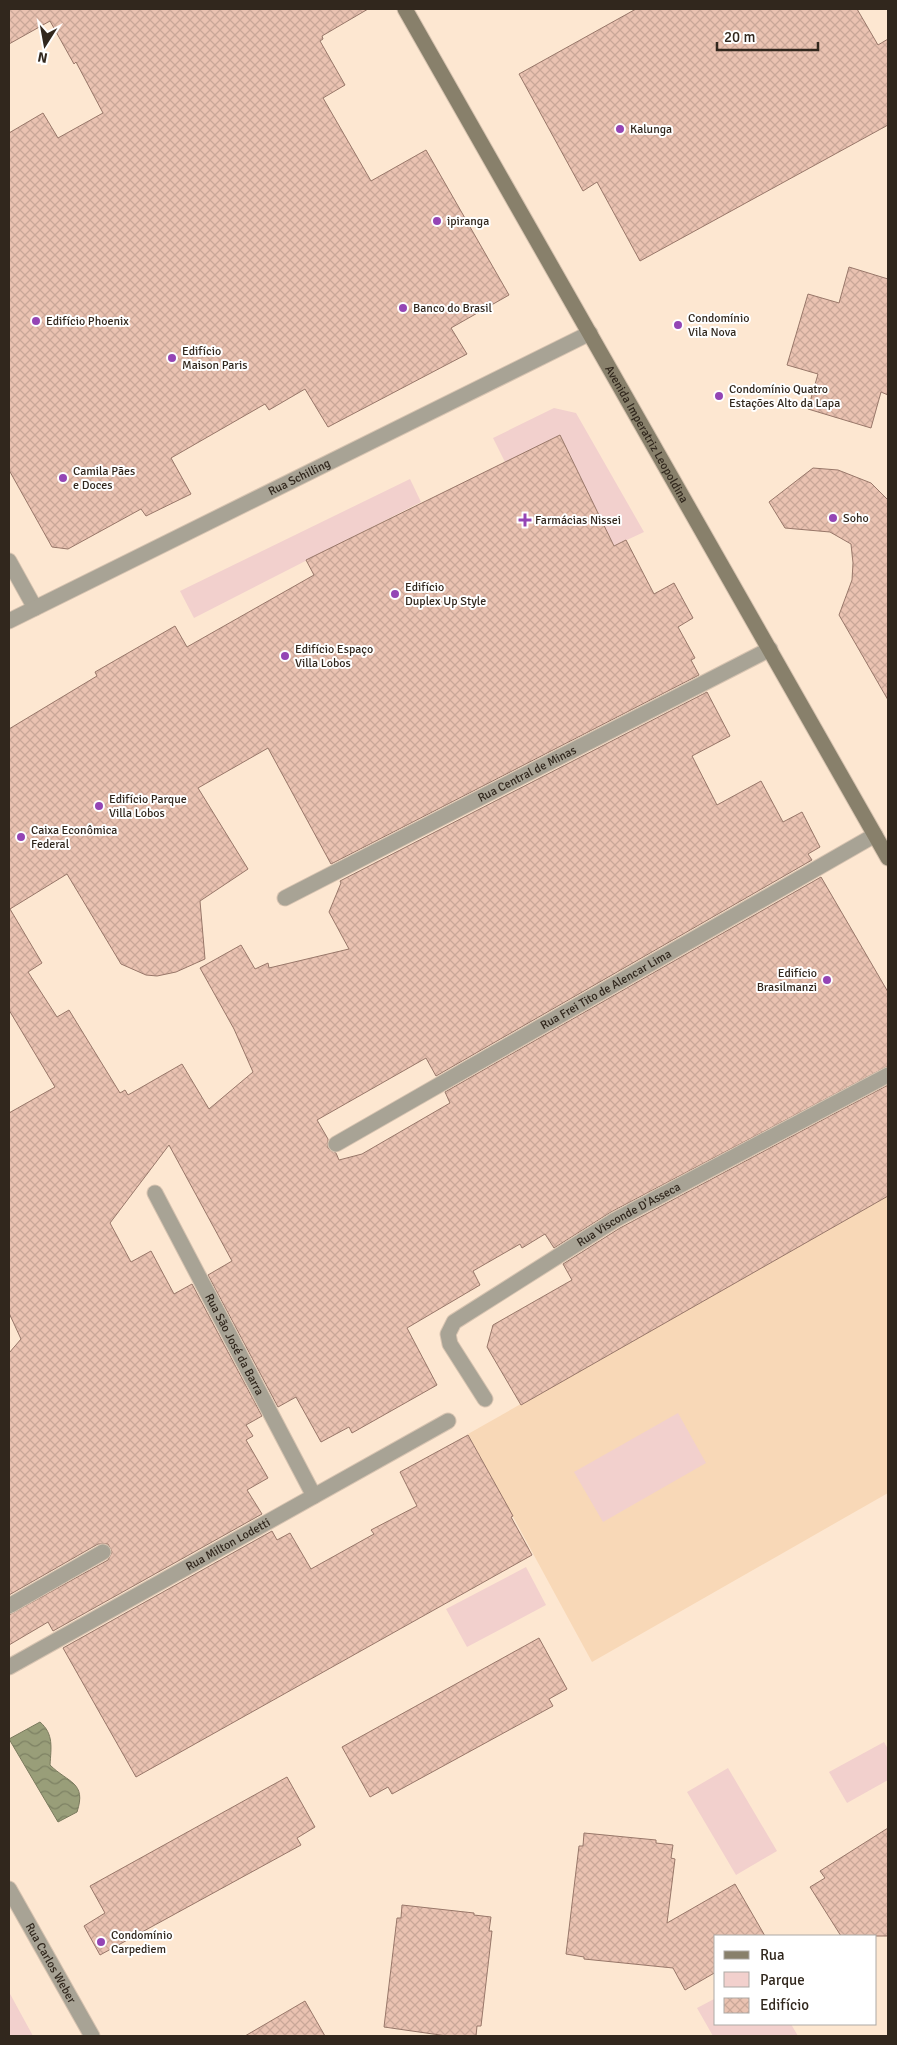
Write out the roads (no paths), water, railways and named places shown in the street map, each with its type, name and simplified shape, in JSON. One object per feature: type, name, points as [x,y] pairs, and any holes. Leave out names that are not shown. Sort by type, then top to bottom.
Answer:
[{"type":"main road","name":"Avenida Imperatriz Leopoldina","points":[[406,9],[888,858]]},
{"type":"street","name":"Rua Schilling","points":[[9,621],[590,333]]},
{"type":"street","points":[[9,561],[35,608]]},
{"type":"street","name":"Rua Central de Minas","points":[[285,898],[770,649]]},
{"type":"street","name":"Rua Frei Tito de Alencar Lima","points":[[336,1144],[875,835]]},
{"type":"street","name":"Rua Visconde D'Asseca","points":[[485,1399],[450,1344],[448,1334],[454,1322],[615,1220],[888,1075]]},
{"type":"street","name":"Rua São José da Barra","points":[[155,1193],[314,1496]]},
{"type":"street","name":"Rua Milton Lodetti","points":[[9,1667],[448,1420]]},
{"type":"street","points":[[9,1606],[103,1552]]},
{"type":"street","name":"Rua Carlos Weber","points":[[9,1889],[92,2036]]},
{"type":"water","points":[[40,1722],[50,1736],[50,1765],[74,1784],[80,1795],[77,1812],[58,1822],[9,1739]]},
{"type":"place","name":"Kalunga","points":[[620,129]]},
{"type":"place","name":"ipiranga","points":[[437,221]]},
{"type":"place","name":"Banco do Brasil","points":[[403,308]]},
{"type":"place","name":"Edifício Phoenix","points":[[36,321]]},
{"type":"place","name":"Condomínio Vila Nova","points":[[678,325]]},
{"type":"place","name":"Edifício Maison Paris","points":[[172,358]]},
{"type":"place","name":"Condomínio Quatro Estações Alto da Lapa","points":[[719,396]]},
{"type":"place","name":"Camila Pães e Doces","points":[[63,478]]},
{"type":"place","name":"Soho","points":[[833,518]]},
{"type":"place","name":"Farmácias Nissei","points":[[525,520]]},
{"type":"place","name":"Edifício Duplex Up Style","points":[[395,594]]},
{"type":"place","name":"Edifício Espaço Villa Lobos","points":[[285,656]]},
{"type":"place","name":"Edifício Parque Villa Lobos","points":[[99,806]]},
{"type":"place","name":"Caixa Econômica Federal","points":[[21,837]]},
{"type":"place","name":"Edifício Brasilmanzi","points":[[827,980]]},
{"type":"place","name":"Condomínio Carpediem","points":[[101,1942]]}]
